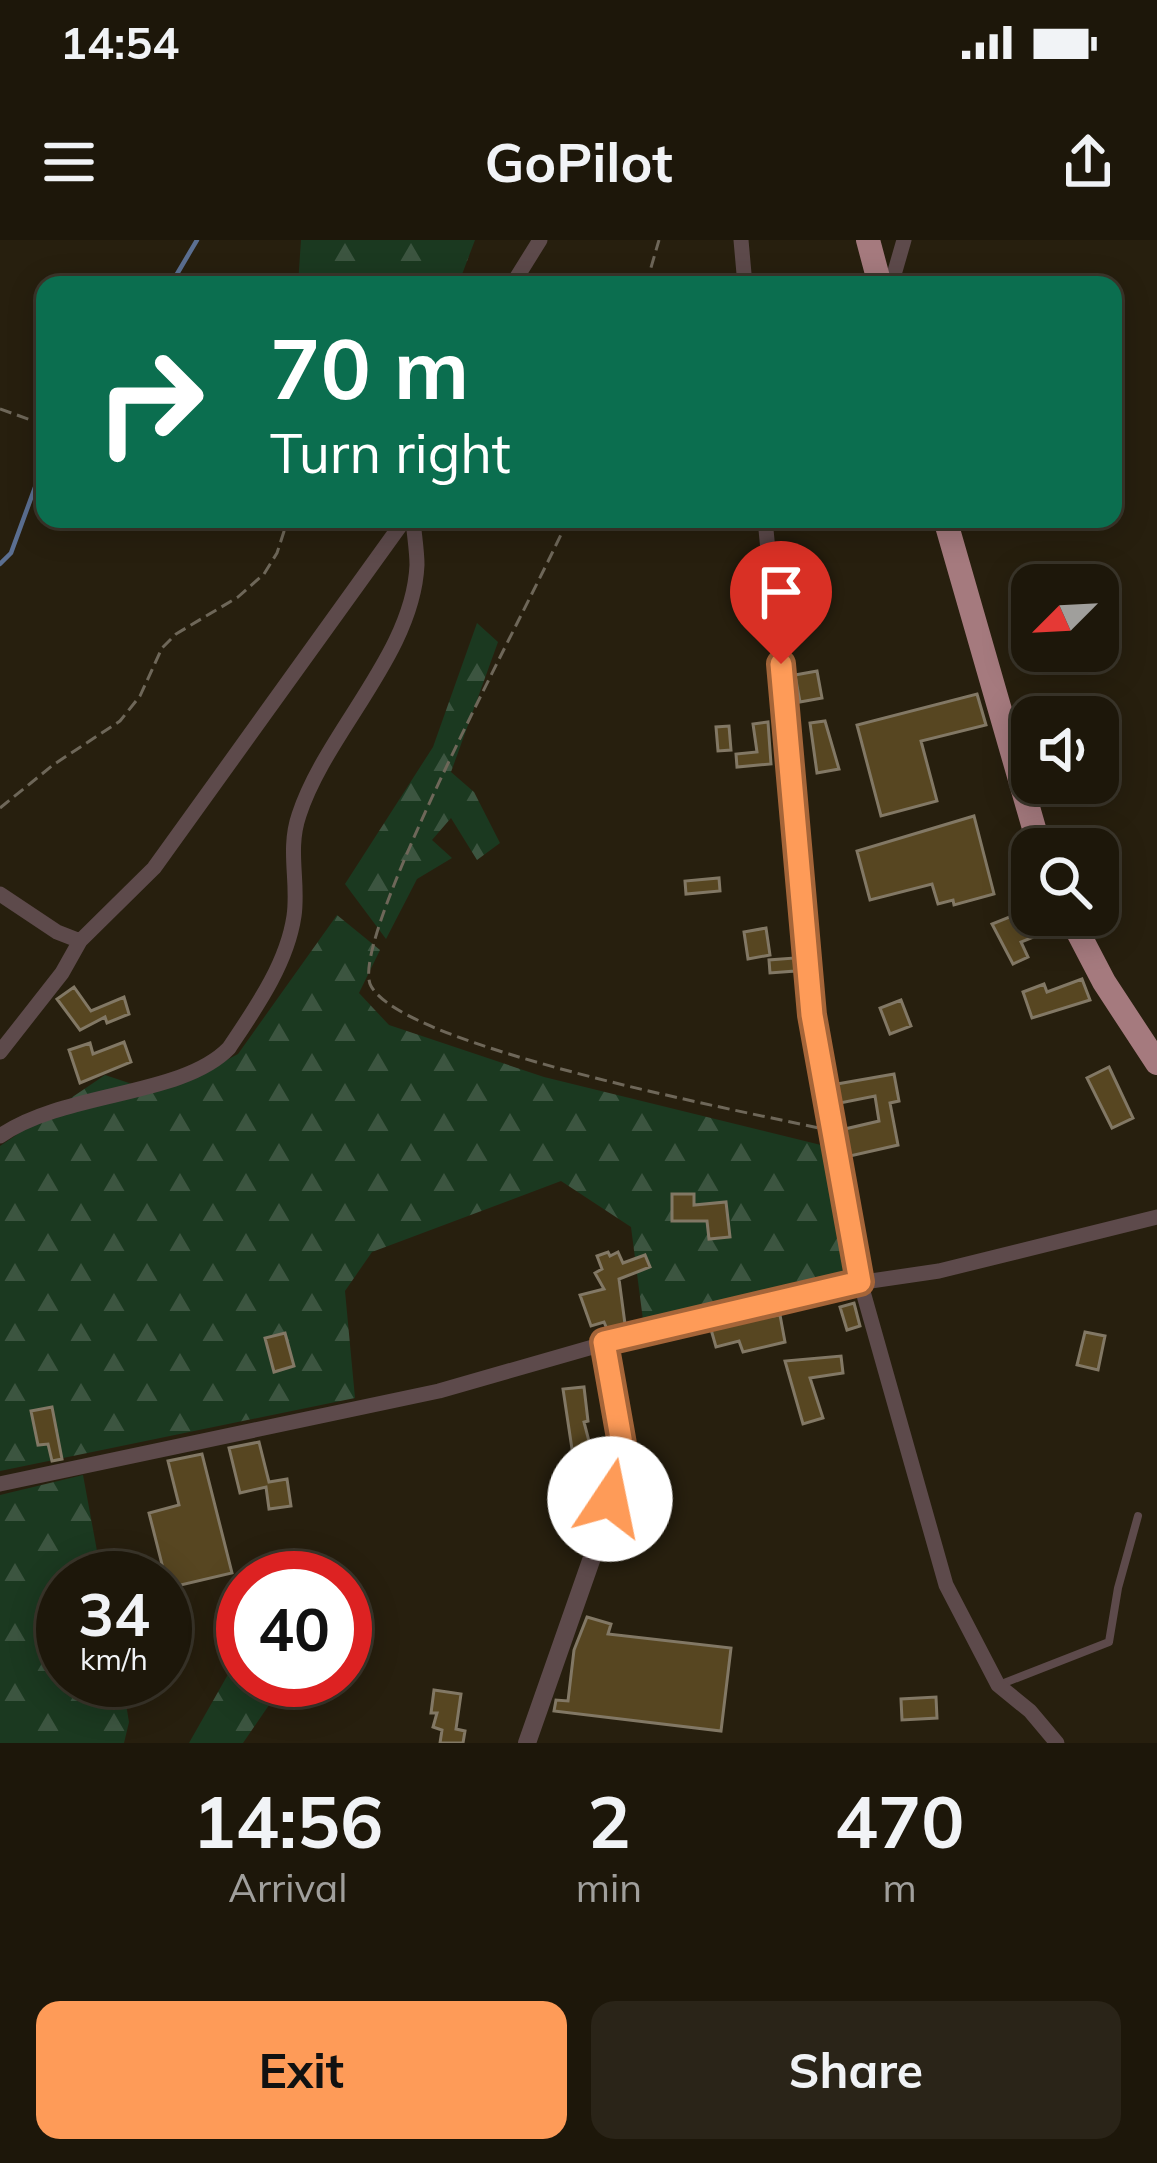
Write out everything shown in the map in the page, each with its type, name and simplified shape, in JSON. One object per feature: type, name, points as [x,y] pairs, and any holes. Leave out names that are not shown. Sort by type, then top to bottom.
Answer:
[{"type":"highway","points":[[868,240],[879,276]]},
{"type":"highway","points":[[948,528],[1034,828]]},
{"type":"highway","points":[[1080,936],[1157,1063]]},
{"type":"street","points":[[518,276],[540,240]]},
{"type":"street","points":[[741,240],[744,276]]},
{"type":"street","points":[[886,276],[904,240]]},
{"type":"street","points":[[0,1052],[62,973],[80,941],[154,868],[311,654],[372,560],[401,528]]},
{"type":"street","points":[[0,1136],[15,1125],[75,1101],[181,1077],[218,1059],[229,1048],[278,965],[290,935],[295,911],[291,856],[298,816],[325,755],[404,618],[417,565],[411,528]]},
{"type":"street","points":[[766,528],[812,1015],[860,1282],[946,1585],[998,1685],[1030,1711],[1057,1743]]},
{"type":"street","points":[[0,894],[57,932],[80,941]]},
{"type":"street","points":[[0,1484],[439,1391],[604,1342],[860,1282],[939,1271],[1157,1217]]},
{"type":"street","points":[[527,1743],[601,1532],[618,1466],[621,1426],[604,1342]]},
{"type":"lane","points":[[998,1685],[1109,1642],[1138,1516]]},
{"type":"path","points":[[649,276],[659,240]]},
{"type":"path","points":[[0,409],[36,422]]},
{"type":"path","points":[[0,808],[53,765],[120,721],[140,696],[162,648],[264,574],[285,528]]},
{"type":"path","points":[[564,528],[397,871],[367,966],[370,986],[400,1014],[461,1039],[671,1098],[832,1131]]},
{"type":"green space","points":[[301,240],[475,240],[461,276],[299,276]]},
{"type":"green space","points":[[477,623],[498,642],[451,772],[474,792],[500,843],[477,860],[451,818],[432,840],[452,858],[417,879],[386,939],[345,884],[433,747]]},
{"type":"green space","points":[[337,915],[380,950],[359,993],[389,1025],[544,1077],[825,1146],[843,1272],[643,1320],[631,1227],[561,1181],[372,1252],[345,1291],[355,1398],[0,1471],[0,1146],[105,1075],[150,1090],[191,1079],[238,1054]]},
{"type":"green space","points":[[83,1475],[97,1551],[36,1551],[36,1707],[126,1707],[124,1743],[0,1743],[0,1495]]},
{"type":"green space","points":[[216,1696],[216,1707],[268,1707],[243,1743],[189,1743]]},
{"type":"building","points":[[817,671],[822,698],[800,702],[795,675]]},
{"type":"building","points":[[977,694],[986,725],[921,741],[937,801],[881,816],[857,725]]},
{"type":"building","points":[[825,721],[839,769],[817,773],[810,723]]},
{"type":"building","points":[[768,722],[771,764],[737,767],[736,754],[757,752],[753,724]]},
{"type":"building","points":[[729,726],[731,750],[718,751],[716,727]]},
{"type":"building","points":[[974,816],[994,894],[954,905],[953,900],[938,904],[932,884],[870,900],[857,851]]},
{"type":"building","points":[[719,878],[720,891],[686,894],[685,881]]},
{"type":"building","points":[[1011,916],[1011,936],[1036,936],[1021,942],[1028,957],[1013,964],[992,924]]},
{"type":"building","points":[[766,928],[770,955],[748,959],[744,932]]},
{"type":"building","points":[[794,958],[795,971],[770,973],[769,960]]},
{"type":"building","points":[[1082,979],[1090,1000],[1032,1018],[1023,992],[1044,984],[1047,992]]},
{"type":"building","points":[[74,987],[91,1011],[124,997],[129,1014],[107,1023],[105,1017],[80,1030],[57,999]]},
{"type":"building","points":[[901,1000],[911,1026],[890,1034],[880,1008]]},
{"type":"building","points":[[124,1042],[131,1062],[80,1083],[69,1050],[90,1043],[93,1054]]},
{"type":"building","points":[[1109,1067],[1133,1118],[1112,1128],[1087,1078]]},
{"type":"building","points":[[894,1074],[899,1101],[890,1103],[898,1145],[850,1156],[845,1129],[879,1121],[875,1096],[840,1103],[837,1084]]},
{"type":"building","points":[[672,1194],[694,1194],[694,1205],[726,1202],[730,1237],[709,1239],[707,1221],[672,1221]]},
{"type":"building","points":[[608,1252],[610,1256],[618,1252],[623,1263],[645,1255],[650,1267],[619,1279],[625,1324],[607,1329],[604,1322],[591,1326],[580,1295],[604,1289],[595,1273],[602,1269],[597,1256]]},
{"type":"building","points":[[854,1303],[860,1326],[847,1330],[840,1307]]},
{"type":"building","points":[[780,1315],[785,1342],[743,1352],[739,1341],[716,1347],[710,1326]]},
{"type":"building","points":[[1085,1332],[1105,1336],[1098,1370],[1077,1365]]},
{"type":"building","points":[[285,1333],[294,1366],[274,1372],[265,1338]]},
{"type":"building","points":[[841,1356],[843,1373],[810,1378],[823,1418],[803,1424],[785,1361]]},
{"type":"building","points":[[584,1387],[588,1421],[584,1422],[590,1445],[572,1449],[563,1389]]},
{"type":"building","points":[[52,1407],[62,1459],[52,1461],[48,1444],[38,1445],[31,1411]]},
{"type":"building","points":[[259,1442],[269,1482],[287,1479],[291,1506],[269,1509],[266,1487],[240,1493],[229,1448]]},
{"type":"building","points":[[202,1454],[226,1551],[216,1551],[216,1577],[192,1582],[192,1551],[159,1551],[149,1513],[179,1505],[168,1461]]},
{"type":"building","points":[[662,1497],[664,1520],[637,1523],[635,1500]]},
{"type":"building","points":[[587,1617],[611,1624],[608,1634],[731,1648],[721,1731],[554,1711],[556,1700],[568,1701],[574,1650]]},
{"type":"building","points":[[434,1690],[461,1694],[456,1729],[465,1731],[463,1743],[440,1743],[442,1730],[433,1727],[437,1713],[431,1713]]},
{"type":"building","points":[[936,1697],[937,1718],[902,1720],[901,1699]]},
{"type":"waterway","points":[[175,276],[197,240]]},
{"type":"waterway","points":[[0,564],[11,553],[36,485]]},
{"type":"route","points":[[610,1499],[622,1444],[604,1342],[860,1282],[812,1015],[781,664]]}]
